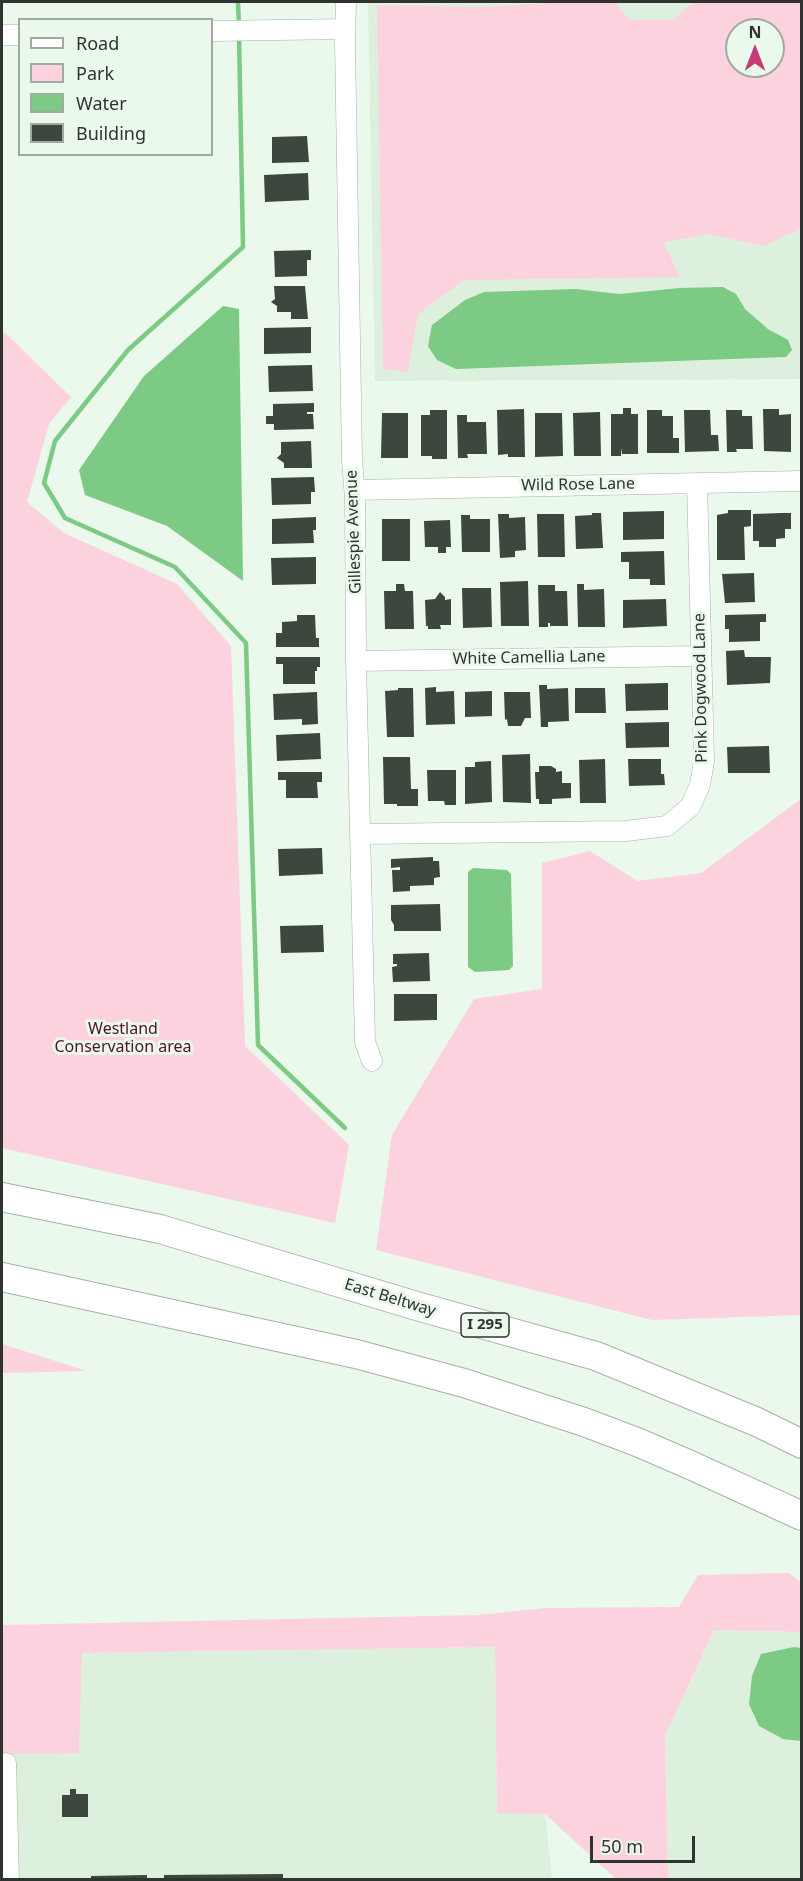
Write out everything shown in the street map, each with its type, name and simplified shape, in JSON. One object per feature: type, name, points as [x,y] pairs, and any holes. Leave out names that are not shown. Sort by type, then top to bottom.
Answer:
[{"type":"highway","points":[[2,1190],[160,1229]]},
{"type":"highway","name":"East Beltway","points":[[2,1197],[160,1229],[420,1307],[596,1356],[757,1422],[801,1444]]},
{"type":"highway","points":[[2,1277],[417,1369],[503,1395],[637,1442],[801,1516]]},
{"type":"highway","points":[[2,1295],[155,1319],[226,1325]]},
{"type":"street","name":"Gillespie Avenue","points":[[346,2],[352,460],[355,490],[356,661],[365,1042],[372,1061]]},
{"type":"street","points":[[213,31],[345,29]]},
{"type":"street","points":[[2,35],[18,35]]},
{"type":"street","name":"Wild Rose Lane","points":[[355,490],[801,481]]},
{"type":"street","name":"Pink Dogwood Lane","points":[[360,834],[626,831],[667,826],[690,807],[700,785],[704,761],[697,483]]},
{"type":"street","name":"White Camellia Lane","points":[[356,661],[701,656]]},
{"type":"street","points":[[6,1762],[9,1880]]},
{"type":"shaded area","points":[[368,2],[801,2],[801,379],[375,381]]},
{"type":"shaded area","points":[[714,1630],[801,1632],[801,1879],[668,1879],[665,1736]]},
{"type":"shaded area","points":[[495,1647],[497,1812],[545,1814],[552,1879],[3,1879],[2,1754],[79,1752],[81,1653]]},
{"type":"green space","points":[[564,2],[614,2],[630,20],[673,20],[694,2],[801,2],[801,229],[763,246],[708,234],[664,242],[679,277],[464,280],[418,314],[408,372],[383,369],[377,5],[482,7]]},
{"type":"green space","name":"Westland Conservation area","points":[[2,330],[71,397],[49,424],[27,502],[64,533],[177,584],[231,646],[245,1046],[349,1145],[335,1223],[2,1148]]},
{"type":"green space","points":[[801,799],[801,1315],[652,1320],[376,1250],[392,1135],[474,999],[542,989],[542,863],[590,851],[637,881],[701,873]]},
{"type":"green space","points":[[2,1344],[87,1371],[2,1373]]},
{"type":"green space","points":[[789,1573],[801,1582],[801,1632],[714,1630],[665,1736],[668,1879],[616,1879],[545,1814],[497,1813],[495,1647],[82,1653],[79,1753],[2,1754],[2,1625],[479,1615],[545,1608],[679,1607],[698,1575]]},
{"type":"water","points":[[723,287],[736,294],[745,309],[768,329],[788,340],[792,350],[786,357],[456,369],[437,360],[428,346],[432,325],[465,300],[484,292],[576,289],[619,294],[680,288]]},
{"type":"water","points":[[223,306],[239,309],[243,581],[167,526],[85,495],[79,470],[144,376]]},
{"type":"water","points":[[473,868],[507,870],[511,874],[513,966],[509,970],[475,972],[468,967],[468,872]]},
{"type":"water","points":[[794,1647],[801,1648],[801,1741],[783,1739],[759,1726],[749,1704],[752,1676],[761,1654]]},
{"type":"building","points":[[307,136],[309,162],[272,163],[272,137]]},
{"type":"building","points":[[308,173],[309,200],[265,202],[264,175]]},
{"type":"building","points":[[311,250],[311,260],[307,260],[307,276],[275,277],[274,251]]},
{"type":"building","points":[[274,286],[305,286],[308,319],[291,319],[291,312],[277,312],[277,306],[271,302],[275,299]]},
{"type":"building","points":[[311,327],[311,353],[264,354],[264,328]]},
{"type":"building","points":[[312,365],[313,391],[269,392],[268,366]]},
{"type":"building","points":[[314,403],[314,412],[307,412],[307,414],[313,414],[314,429],[274,430],[274,424],[266,424],[266,416],[273,416],[273,404]]},
{"type":"building","points":[[623,408],[631,408],[631,414],[638,414],[638,454],[622,454],[621,448],[621,456],[611,456],[611,414],[623,414]]},
{"type":"building","points":[[524,409],[525,457],[498,455],[497,410]]},
{"type":"building","points":[[763,409],[779,409],[779,415],[791,414],[791,452],[764,451]]},
{"type":"building","points":[[430,410],[447,410],[447,459],[421,456],[421,415],[430,415]]},
{"type":"building","points":[[647,410],[662,410],[662,416],[673,416],[673,438],[679,438],[679,453],[647,453]]},
{"type":"building","points":[[684,410],[710,410],[711,435],[718,435],[719,451],[685,452]]},
{"type":"building","points":[[726,410],[742,410],[742,416],[752,416],[753,449],[736,449],[737,452],[727,452]]},
{"type":"building","points":[[600,412],[601,456],[574,456],[573,413]]},
{"type":"building","points":[[382,413],[408,413],[408,458],[381,458]]},
{"type":"building","points":[[535,413],[562,413],[563,456],[535,457]]},
{"type":"building","points":[[457,415],[467,415],[467,422],[486,422],[487,454],[467,454],[468,458],[458,458]]},
{"type":"building","points":[[311,441],[312,468],[284,468],[284,463],[277,458],[281,454],[281,442]]},
{"type":"building","points":[[314,477],[315,492],[311,492],[311,504],[272,505],[271,478]]},
{"type":"building","points":[[728,510],[751,510],[751,526],[744,527],[745,560],[717,560],[717,515],[728,513]]},
{"type":"building","points":[[664,511],[664,539],[623,540],[623,512]]},
{"type":"building","points":[[592,513],[601,513],[603,548],[576,549],[575,516],[592,515]]},
{"type":"building","points":[[791,513],[791,529],[785,529],[785,538],[776,539],[776,547],[759,547],[759,541],[753,541],[753,514]]},
{"type":"building","points":[[498,514],[509,514],[509,518],[525,517],[526,550],[515,551],[515,557],[500,558]]},
{"type":"building","points":[[537,514],[564,514],[565,557],[538,557]]},
{"type":"building","points":[[461,515],[470,515],[470,519],[490,519],[490,552],[462,552]]},
{"type":"building","points":[[316,517],[316,530],[313,530],[314,543],[272,544],[272,519]]},
{"type":"building","points":[[382,519],[410,519],[410,561],[382,561]]},
{"type":"building","points":[[450,520],[451,547],[446,547],[446,553],[438,553],[438,547],[425,547],[424,521]]},
{"type":"building","points":[[664,551],[665,585],[650,585],[650,579],[629,579],[629,562],[621,562],[621,552]]},
{"type":"building","points":[[316,557],[316,584],[272,585],[271,558]]},
{"type":"building","points":[[754,573],[755,602],[725,603],[722,574]]},
{"type":"building","points":[[528,581],[529,626],[501,626],[500,582]]},
{"type":"building","points":[[396,584],[404,584],[405,591],[413,591],[414,629],[385,629],[384,591],[396,591]]},
{"type":"building","points":[[577,584],[584,584],[584,590],[604,589],[605,627],[578,627]]},
{"type":"building","points":[[538,585],[555,585],[555,591],[567,591],[568,626],[550,626],[548,623],[548,627],[539,627]]},
{"type":"building","points":[[462,588],[491,588],[492,627],[463,628]]},
{"type":"building","points":[[440,592],[445,600],[451,599],[451,625],[440,625],[441,629],[428,629],[425,600],[435,599]]},
{"type":"building","points":[[666,599],[667,626],[623,628],[623,600]]},
{"type":"building","points":[[766,614],[766,622],[760,622],[760,641],[729,642],[729,629],[725,629],[725,615]]},
{"type":"building","points":[[297,615],[315,615],[316,638],[319,638],[319,647],[276,647],[276,633],[282,633],[282,622],[297,621]]},
{"type":"building","points":[[744,650],[745,657],[771,657],[770,683],[727,685],[726,651]]},
{"type":"building","points":[[276,657],[320,657],[320,667],[317,667],[315,671],[315,684],[283,684],[283,664],[276,664]]},
{"type":"building","points":[[668,683],[668,710],[626,711],[625,684]]},
{"type":"building","points":[[539,685],[547,685],[547,689],[568,688],[569,721],[548,722],[548,727],[541,727]]},
{"type":"building","points":[[436,687],[436,692],[454,691],[455,724],[426,725],[425,688]]},
{"type":"building","points":[[398,688],[413,688],[414,737],[387,737],[385,691],[398,690]]},
{"type":"building","points":[[575,688],[605,688],[606,713],[575,713]]},
{"type":"building","points":[[492,691],[492,716],[465,717],[465,692]]},
{"type":"building","points":[[317,692],[318,724],[302,725],[302,719],[274,720],[273,694]]},
{"type":"building","points":[[504,692],[530,692],[531,718],[525,718],[521,726],[508,726],[507,719],[505,720]]},
{"type":"building","points":[[669,722],[669,747],[626,748],[625,723]]},
{"type":"building","points":[[320,733],[321,759],[277,761],[276,735]]},
{"type":"building","points":[[769,746],[770,773],[728,773],[727,747]]},
{"type":"building","points":[[530,754],[531,803],[503,802],[502,755]]},
{"type":"building","points":[[383,757],[410,757],[411,789],[418,789],[418,806],[384,804]]},
{"type":"building","points":[[605,759],[606,803],[580,803],[579,760]]},
{"type":"building","points":[[628,759],[661,759],[661,774],[664,774],[665,785],[629,786]]},
{"type":"building","points":[[491,761],[492,802],[465,804],[465,767],[475,767],[475,762]]},
{"type":"building","points":[[539,766],[551,766],[556,769],[556,772],[562,771],[562,783],[571,783],[571,798],[552,799],[552,804],[539,804],[539,799],[536,799],[535,772],[539,772]]},
{"type":"building","points":[[427,770],[456,770],[456,805],[445,805],[444,801],[428,801]]},
{"type":"building","points":[[278,772],[322,772],[322,782],[317,782],[318,798],[286,798],[286,780],[278,780]]},
{"type":"building","points":[[322,848],[323,874],[279,876],[278,849]]},
{"type":"building","points":[[433,857],[433,861],[439,861],[440,877],[434,878],[434,885],[410,886],[410,891],[393,892],[392,870],[400,870],[400,867],[391,868],[391,859]]},
{"type":"building","points":[[440,904],[441,931],[394,931],[391,905]]},
{"type":"building","points":[[323,925],[324,952],[281,953],[280,926]]},
{"type":"building","points":[[429,953],[430,981],[393,982],[392,967],[397,964],[393,964],[393,954]]},
{"type":"building","points":[[394,994],[437,994],[437,1020],[394,1021]]},
{"type":"building","points":[[70,1789],[76,1789],[76,1794],[88,1794],[88,1817],[62,1817],[62,1795],[70,1795]]},
{"type":"building","points":[[283,1874],[283,1880],[164,1880],[164,1875]]},
{"type":"building","points":[[147,1875],[147,1880],[91,1880],[91,1876]]},
{"type":"waterway","points":[[238,2],[239,27]]},
{"type":"waterway","points":[[239,35],[243,247],[128,350],[55,441],[44,483],[65,518],[175,567],[246,643],[258,1045],[345,1128]]}]
